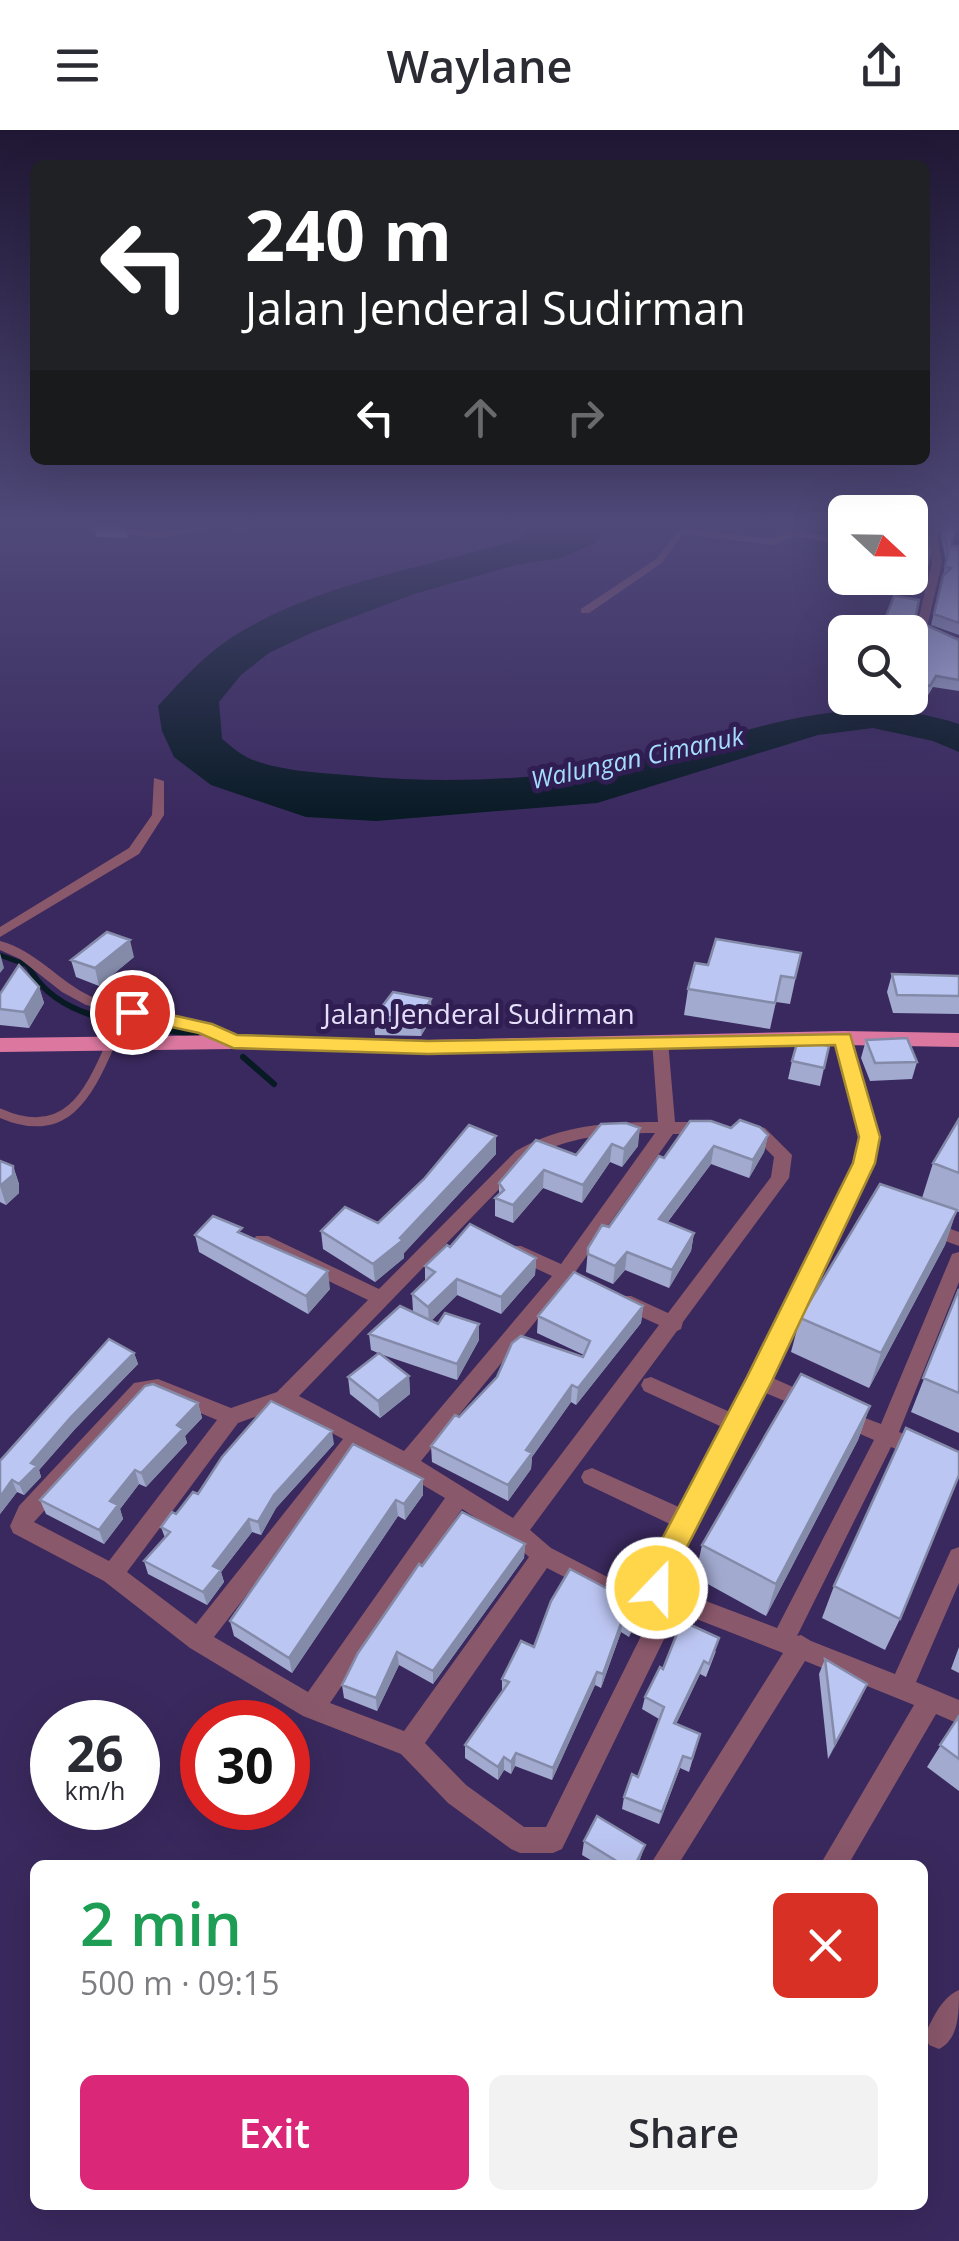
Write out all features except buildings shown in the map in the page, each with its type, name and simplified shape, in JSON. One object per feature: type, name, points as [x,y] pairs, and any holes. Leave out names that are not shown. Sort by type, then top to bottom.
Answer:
[{"type":"main road","name":"Jalan Jenderal Sudirman","points":[[0,1045],[233,1042],[428,1047],[843,1038],[959,1040]]},
{"type":"street","points":[[922,626],[921,629],[954,640],[959,646]]},
{"type":"street","points":[[0,932],[134,851],[158,815],[158,781]]},
{"type":"street","points":[[0,945],[24,952],[83,998],[111,1008],[205,1028],[233,1042]]},
{"type":"street","points":[[843,1038],[870,1137],[856,1202],[758,1381],[656,1579],[657,1588],[666,1596],[793,1642],[959,1712]]},
{"type":"street","points":[[407,1462],[564,1274],[667,1128],[660,1042]]},
{"type":"street","points":[[112,1574],[231,1417],[284,1398],[380,1298],[462,1226],[533,1148],[578,1134],[667,1128],[754,1130],[770,1141],[784,1162],[780,1178],[516,1530]]},
{"type":"street","points":[[911,1222],[959,1239]]},
{"type":"street","points":[[262,1241],[380,1298]]},
{"type":"street","points":[[501,1244],[674,1324]]},
{"type":"street","points":[[666,1860],[793,1642],[888,1435],[959,1259]]},
{"type":"street","points":[[758,1381],[959,1466]]},
{"type":"street","points":[[651,1385],[736,1424]]},
{"type":"street","points":[[231,1417],[158,1387],[141,1389],[27,1513],[21,1524],[24,1530],[112,1574],[198,1640],[312,1708],[409,1745],[457,1794],[520,1840],[548,1842],[557,1838],[656,1631],[658,1618],[644,1606],[543,1555],[516,1530],[407,1462],[284,1398]]},
{"type":"street","points":[[198,1640],[357,1436]]},
{"type":"street","points":[[592,1477],[687,1521]]},
{"type":"street","points":[[312,1708],[459,1495]]},
{"type":"street","points":[[409,1745],[543,1555]]},
{"type":"street","points":[[901,1688],[959,1557]]},
{"type":"street","points":[[836,1860],[930,1701]]},
{"type":"street","points":[[939,2035],[959,2004]]},
{"type":"lane","points":[[0,1114],[22,1125],[45,1124],[65,1115],[91,1090],[111,1043]]},
{"type":"water","points":[[253,626],[331,626],[269,653],[241,675],[219,702],[222,739],[249,758],[292,770],[415,780],[559,774],[634,761],[771,724],[828,714],[919,715],[959,724],[959,752],[933,741],[873,728],[818,735],[597,803],[376,821],[306,817],[211,785],[174,757],[162,731],[158,706],[226,641]]},
{"type":"waterway","points":[[0,955],[27,965],[33,974]]},
{"type":"waterway","points":[[33,974],[47,991],[85,1013],[196,1035]]},
{"type":"waterway","points":[[243,1057],[274,1084]]},
{"type":"route","points":[[132,1012],[205,1028],[233,1042],[428,1047],[843,1038],[870,1137],[864,1163],[656,1579],[657,1588]]},
{"type":"water label","name":"Walungan Cimanuk","points":[[637,757]]}]
